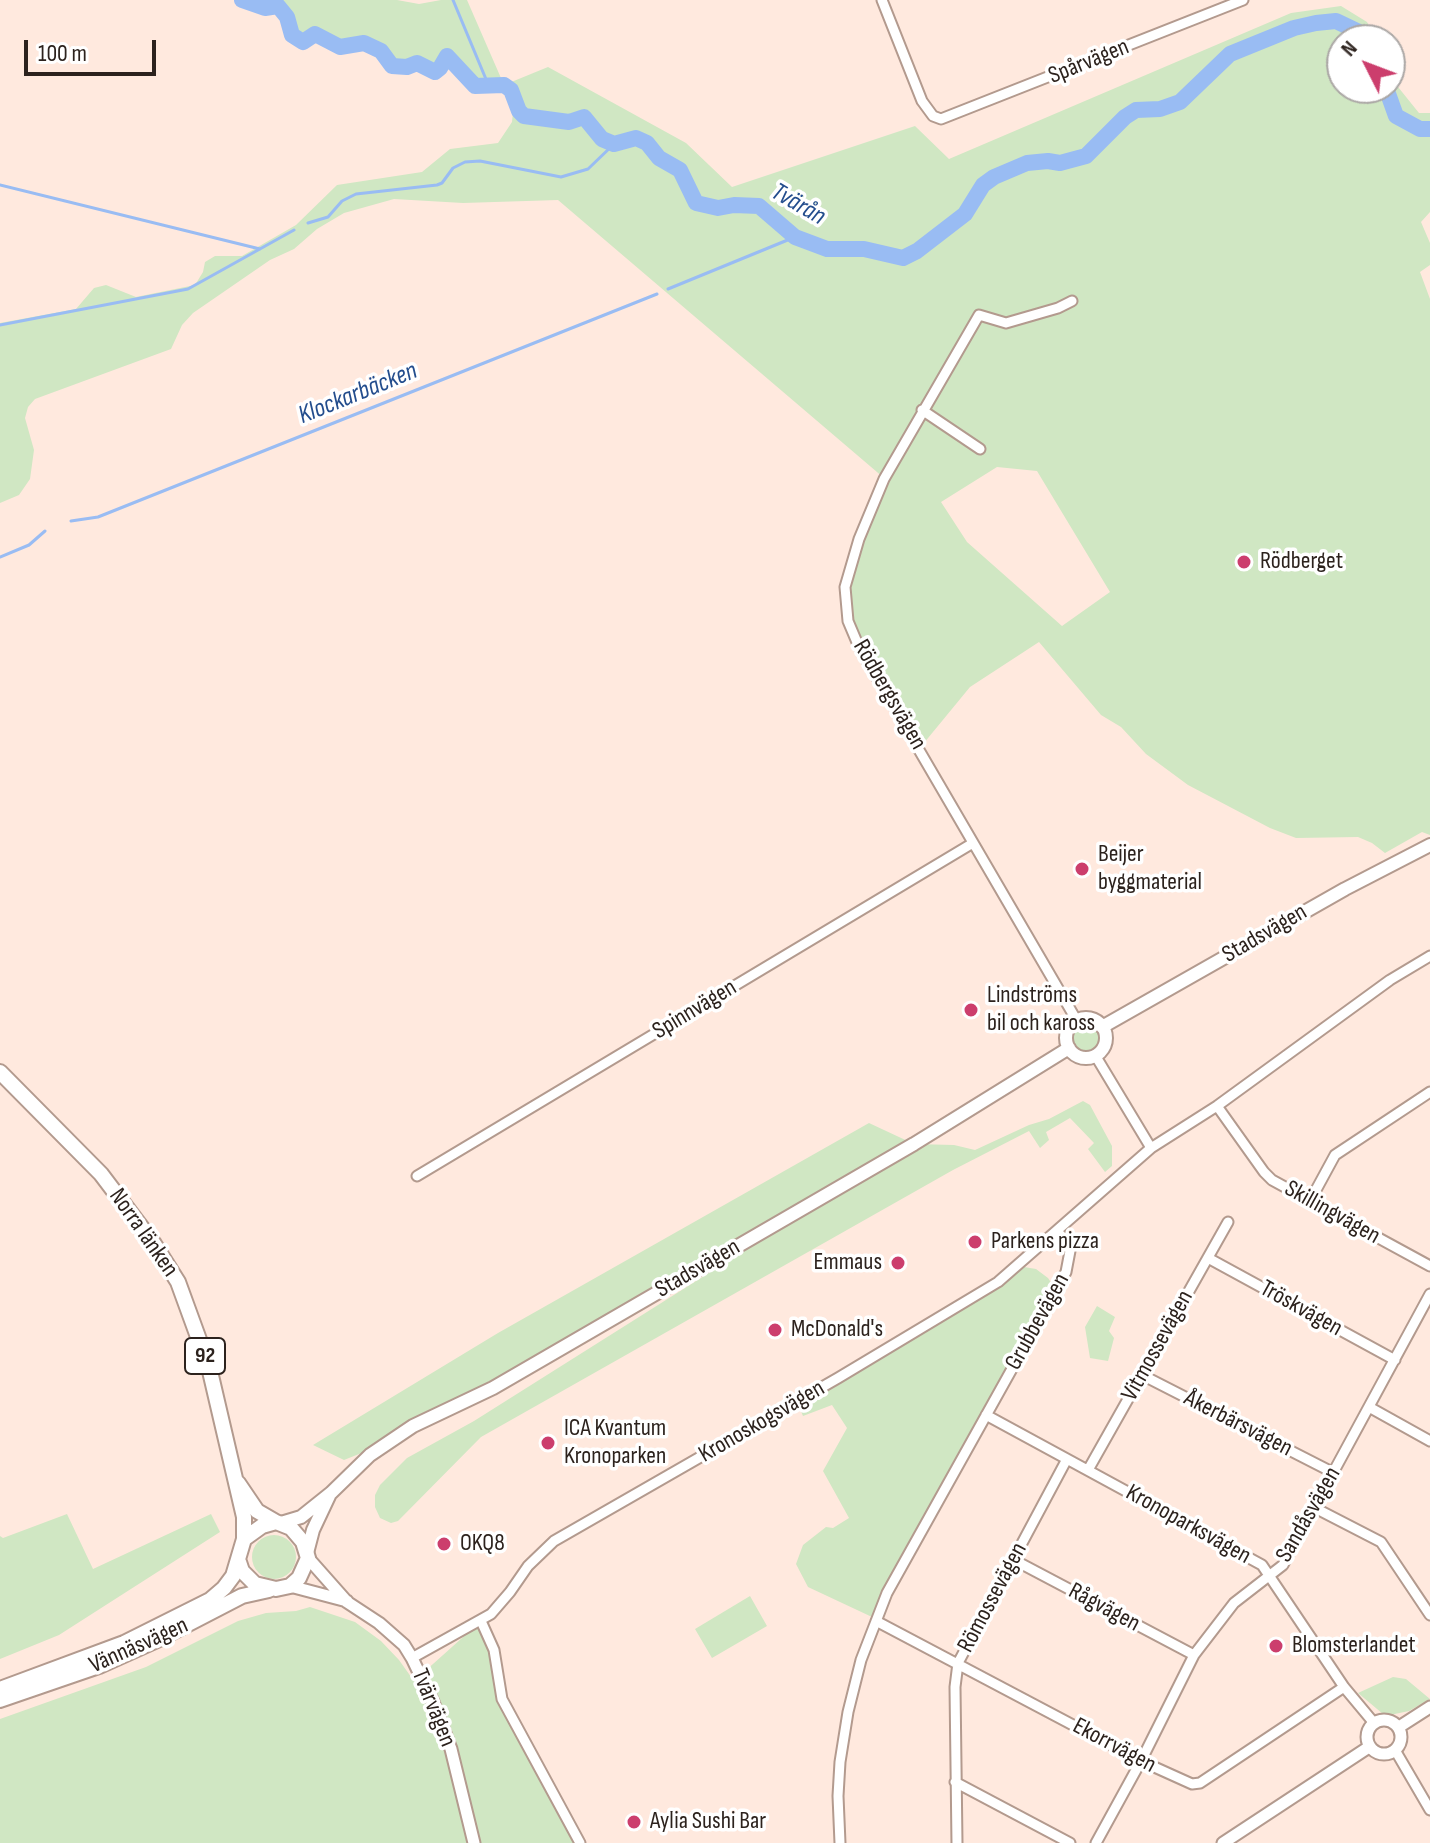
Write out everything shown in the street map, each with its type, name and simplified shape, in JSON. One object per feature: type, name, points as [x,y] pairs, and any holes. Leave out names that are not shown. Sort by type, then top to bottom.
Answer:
[{"type":"highway","name":"Norra länken","points":[[0,1072],[101,1174],[154,1244],[178,1282],[209,1367],[244,1517],[244,1539]]},
{"type":"highway","name":"Norra länken","points":[[234,1477],[257,1511],[278,1522]]},
{"type":"highway","points":[[244,1539],[253,1530],[278,1522]]},
{"type":"highway","name":"92","points":[[278,1522],[299,1535],[308,1555]]},
{"type":"highway","name":"92","points":[[239,1562],[244,1539]]},
{"type":"highway","points":[[239,1562],[242,1571],[255,1584],[283,1588],[306,1568],[308,1555]]},
{"type":"highway","name":"Vännäsvägen","points":[[0,1689],[124,1643],[194,1610],[224,1588],[239,1562]]},
{"type":"highway","name":"Vännäsvägen","points":[[0,1700],[99,1666],[242,1596],[283,1588]]},
{"type":"main road","name":"Stadsvägen","points":[[1102,1027],[1345,889],[1430,845]]},
{"type":"main road","points":[[1088,1018],[1102,1027],[1105,1042],[1095,1055],[1078,1056],[1069,1048],[1067,1033],[1077,1021],[1088,1018]]},
{"type":"main road","name":"Stadsvägen","points":[[278,1522],[301,1517],[370,1455],[413,1426],[517,1374],[914,1144],[1069,1048]]},
{"type":"main road","name":"Stadsvägen","points":[[308,1555],[313,1530],[331,1493]]},
{"type":"street","name":"Spårvägen","points":[[882,0],[922,101],[933,116],[941,119],[1243,0]]},
{"type":"street","name":"Rödbergsvägen","points":[[1072,301],[1006,323],[979,315],[884,479],[859,539],[845,587],[848,621],[859,647],[1077,1021]]},
{"type":"street","points":[[922,410],[980,449]]},
{"type":"street","name":"Spinnvägen","points":[[417,1176],[973,843]]},
{"type":"street","points":[[1058,1231],[1151,1148],[1217,1106],[1390,980],[1430,956]]},
{"type":"street","points":[[1095,1055],[1151,1148]]},
{"type":"street","points":[[1310,1201],[1335,1155],[1430,1092]]},
{"type":"street","name":"Skillingvägen","points":[[1217,1106],[1272,1180],[1430,1266]]},
{"type":"street","name":"Vitmossevägen","points":[[1088,1470],[1228,1222]]},
{"type":"street","name":"Grubbevägen","points":[[840,1843],[838,1796],[848,1712],[861,1660],[887,1593],[1070,1264],[1069,1245],[1058,1231]]},
{"type":"street","name":"Kronoskogsvägen","points":[[412,1658],[481,1621],[554,1541],[976,1296],[998,1282],[1058,1231]]},
{"type":"street","name":"Tröskvägen","points":[[1208,1258],[1395,1360]]},
{"type":"street","name":"Sandåsvägen","points":[[1096,1843],[1194,1655],[1234,1603],[1283,1565],[1395,1360],[1426,1311],[1430,1294]]},
{"type":"street","name":"Åkerbärsvägen","points":[[1142,1375],[1334,1473]]},
{"type":"street","points":[[1369,1407],[1430,1441]]},
{"type":"street","name":"Kronoparksvägen","points":[[986,1415],[1262,1565],[1344,1687],[1374,1723]]},
{"type":"street","name":"Römossevägen","points":[[957,1843],[955,1687],[958,1663],[1067,1459]]},
{"type":"street","points":[[1315,1508],[1381,1542],[1430,1615]]},
{"type":"street","name":"Tvärvägen","points":[[308,1555],[347,1602],[379,1623],[404,1645],[412,1658],[451,1749],[474,1843]]},
{"type":"street","name":"Rågvägen","points":[[1014,1560],[1194,1655]]},
{"type":"street","name":"Tvärvägen","points":[[283,1588],[347,1602]]},
{"type":"street","points":[[481,1621],[494,1650],[502,1699],[580,1843]]},
{"type":"street","name":"Ekorrvägen","points":[[876,1621],[1187,1783],[1200,1783],[1344,1687]]},
{"type":"street","points":[[1399,1727],[1430,1707]]},
{"type":"street","points":[[1387,1720],[1399,1727],[1401,1738],[1395,1750],[1383,1754],[1369,1747],[1367,1734],[1374,1723],[1387,1720]]},
{"type":"street","points":[[1223,1843],[1369,1747]]},
{"type":"street","points":[[1395,1750],[1430,1810]]},
{"type":"street","points":[[955,1782],[1070,1843]]},
{"type":"green space","points":[[242,0],[397,0],[419,4],[467,0],[504,85],[475,86],[448,57],[435,72],[417,63],[407,67],[392,66],[381,51],[364,43],[340,47],[315,34],[303,42],[292,35],[287,17],[278,6],[265,8]]},
{"type":"green space","points":[[1341,6],[1367,22],[1326,24],[1326,104],[1406,104],[1406,97],[1419,113],[1430,113],[1430,212],[1421,222],[1430,243],[1430,265],[1420,272],[1430,299],[1430,835],[1422,832],[1385,853],[1358,837],[1296,838],[1270,828],[1188,785],[1146,754],[1121,727],[1101,715],[1039,642],[970,687],[919,749],[848,621],[845,587],[884,478],[558,200],[463,203],[394,199],[344,213],[317,229],[294,249],[270,260],[193,313],[182,325],[171,349],[35,399],[28,407],[25,418],[34,450],[30,479],[19,495],[0,503],[0,323],[76,309],[94,288],[106,285],[136,297],[195,285],[205,262],[215,256],[242,256],[296,225],[337,185],[422,172],[450,149],[498,143],[512,122],[514,101],[511,90],[504,85],[548,67],[686,143],[732,187],[915,126],[949,159],[1291,13]],"holes":[[[997,467],[1037,471],[1110,592],[1062,626],[967,542],[941,502]]]},
{"type":"green space","points":[[1086,1022],[1097,1027],[1102,1038],[1097,1049],[1086,1054],[1075,1049],[1070,1038],[1075,1027]]},
{"type":"green space","points":[[1083,1101],[1090,1105],[1112,1146],[1112,1166],[1105,1172],[1088,1149],[1094,1143],[1070,1118],[1046,1132],[1049,1140],[1040,1148],[1029,1131],[953,1170],[481,1437],[398,1521],[391,1523],[380,1518],[375,1507],[375,1495],[380,1485],[407,1458],[474,1421],[888,1160],[493,1388],[364,1452],[344,1460],[313,1445],[498,1333],[869,1123],[914,1144],[954,1145],[975,1150]]},
{"type":"green space","points":[[1018,1266],[1036,1269],[1048,1278],[1056,1290],[872,1617],[808,1587],[796,1564],[803,1545],[826,1527],[833,1528],[849,1518],[823,1471],[847,1428],[832,1405],[803,1416],[797,1402]]},
{"type":"green space","points":[[1097,1306],[1115,1317],[1109,1331],[1114,1338],[1108,1361],[1090,1358],[1085,1327]]},
{"type":"green space","points":[[67,1514],[93,1569],[211,1514],[220,1532],[59,1635],[0,1659],[0,1536],[3,1538]]},
{"type":"green space","points":[[274,1535],[289,1542],[296,1557],[289,1572],[274,1579],[259,1572],[252,1557],[259,1542]]},
{"type":"green space","points":[[750,1596],[767,1626],[712,1658],[695,1629]]},
{"type":"green space","points":[[310,1607],[355,1622],[381,1641],[414,1681],[481,1621],[487,1631],[499,1684],[580,1843],[0,1843],[0,1719],[146,1667],[238,1621],[266,1613]]},
{"type":"green space","points":[[1393,1677],[1406,1679],[1430,1699],[1409,1711],[1390,1715],[1383,1714],[1358,1693]]},
{"type":"waterway","name":"Tvärån","points":[[242,0],[265,8],[278,6],[287,17],[292,35],[303,42],[315,34],[340,47],[364,43],[381,51],[392,66],[407,67],[417,63],[435,72],[447,56],[475,86],[504,85],[511,90],[524,116],[569,122],[584,117],[602,139],[614,144],[636,138],[647,143],[659,158],[680,170],[696,203],[718,208],[759,206],[795,237],[827,249],[864,249],[903,258],[965,214],[983,185],[994,177],[1027,163],[1060,163],[1086,156],[1136,110],[1160,109],[1180,102],[1230,54],[1294,28],[1336,21],[1342,24]]},
{"type":"waterway","points":[[453,0],[488,84]]},
{"type":"waterway","name":"Tvärån","points":[[1392,104],[1396,116],[1420,129],[1430,129]]},
{"type":"waterway","points":[[308,223],[328,217],[342,201],[356,194],[437,185],[453,168],[465,162],[480,161],[561,177],[588,169],[614,144]]},
{"type":"waterway","points":[[0,185],[260,249]]},
{"type":"waterway","points":[[0,325],[188,289],[294,230]]},
{"type":"waterway","name":"Klockarbäcken","points":[[668,289],[795,237]]},
{"type":"waterway","name":"Klockarbäcken","points":[[71,521],[98,517],[657,294]]},
{"type":"waterway","name":"Klockarbäcken","points":[[0,557],[29,545],[45,531]]},
{"type":"place","name":"Rödberget","points":[[1244,562]]},
{"type":"place","name":"Beijer byggmaterial","points":[[1082,869]]},
{"type":"place","name":"Lindströms bil och kaross","points":[[971,1010]]},
{"type":"place","name":"Parkens pizza","points":[[975,1242]]},
{"type":"place","name":"Emmaus","points":[[898,1263]]},
{"type":"place","name":"McDonald's","points":[[775,1330]]},
{"type":"place","name":"ICA Kvantum Kronoparken","points":[[548,1443]]},
{"type":"place","name":"OKQ8","points":[[444,1544]]},
{"type":"place","name":"Blomsterlandet","points":[[1276,1646]]},
{"type":"place","name":"Aylia Sushi Bar","points":[[634,1822]]}]
